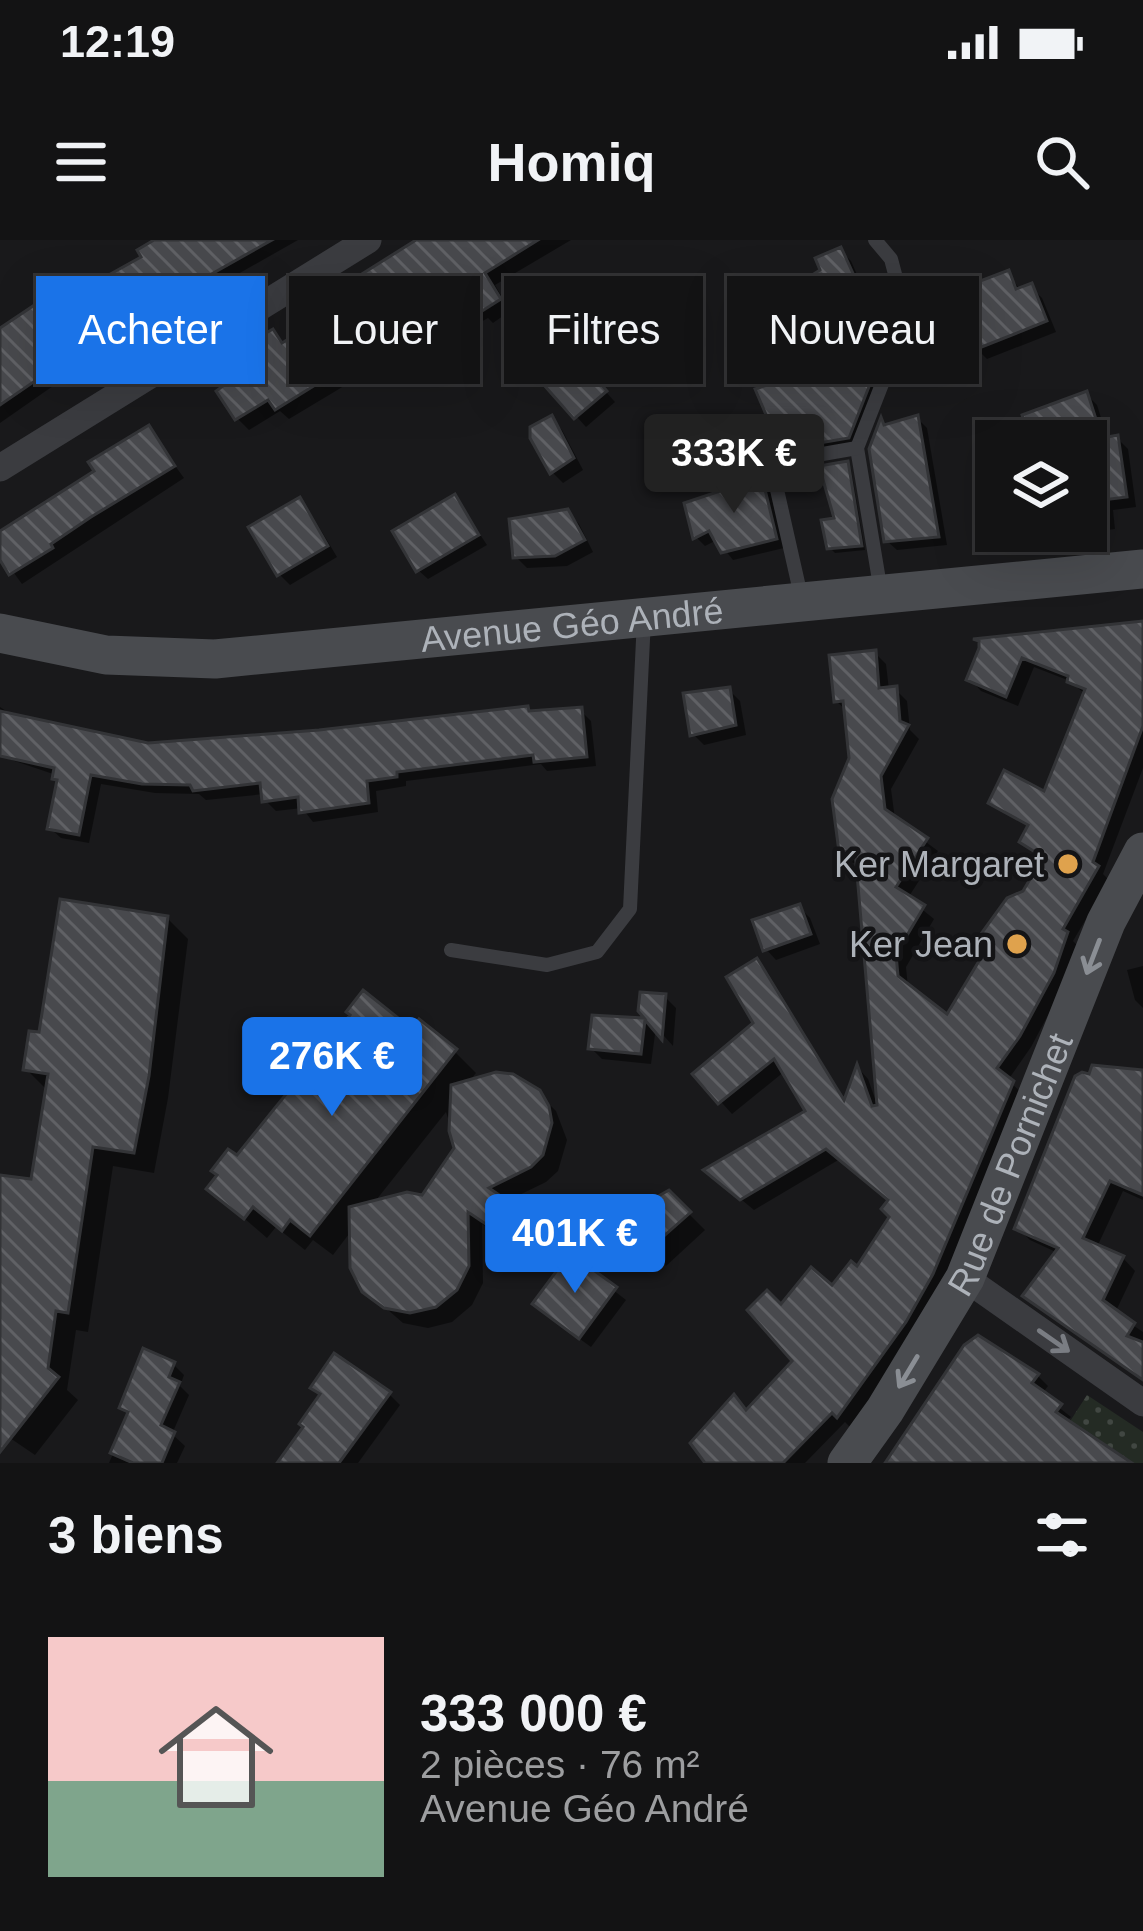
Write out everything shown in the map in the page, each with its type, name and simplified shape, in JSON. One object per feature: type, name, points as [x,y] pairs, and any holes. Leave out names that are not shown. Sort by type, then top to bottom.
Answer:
[{"type":"main road","name":"Avenue Géo André","points":[[0,633],[106,655],[215,659],[1143,568]]},
{"type":"main road","name":"Rue de Pornichet","points":[[848,1463],[965,1278],[1106,922],[1143,852]]},
{"type":"street","points":[[0,468],[368,240]]},
{"type":"street","points":[[965,1278],[1143,1403]]},
{"type":"lane","points":[[875,240],[891,259],[909,327],[892,356],[857,448],[882,594]]},
{"type":"lane","points":[[802,601],[771,464],[857,448]]},
{"type":"lane","points":[[451,950],[547,965],[597,952],[630,909],[644,617]]},
{"type":"shaded area","points":[[1087,1395],[1143,1432],[1143,1463],[1132,1463],[1098,1440],[1056,1443]]},
{"type":"building","points":[[154,240],[272,240],[208,276],[107,276],[141,257],[137,250]]},
{"type":"building","points":[[416,240],[538,240],[485,273],[501,299],[480,312],[480,276],[359,276]]},
{"type":"building","points":[[841,247],[854,276],[811,276],[820,270],[815,258]]},
{"type":"building","points":[[1009,270],[1016,289],[1032,283],[1047,321],[979,348],[979,281]]},
{"type":"building","points":[[36,304],[36,380],[0,405],[0,328]]},
{"type":"building","points":[[273,329],[282,343],[289,339],[289,384],[317,384],[275,410],[268,400],[235,420],[216,391],[226,384],[265,384],[265,334]]},
{"type":"building","points":[[543,384],[601,384],[607,391],[574,419]]},
{"type":"building","points":[[770,384],[870,384],[849,438],[813,444],[805,428],[776,438],[755,389]]},
{"type":"building","points":[[1087,391],[1096,420],[1024,420],[1022,415]]},
{"type":"building","points":[[552,415],[574,458],[550,474],[530,438],[530,427]]},
{"type":"building","points":[[918,415],[939,537],[884,542],[869,449],[881,417],[884,425]]},
{"type":"building","points":[[149,425],[175,466],[9,575],[0,560],[0,531],[94,471],[88,462]]},
{"type":"building","points":[[1118,435],[1127,497],[1107,499],[1107,437]]},
{"type":"building","points":[[848,461],[862,546],[827,549],[821,520],[834,518],[819,466]]},
{"type":"building","points":[[762,477],[777,539],[721,553],[709,531],[693,539],[684,503]]},
{"type":"building","points":[[455,494],[479,535],[416,572],[392,531]]},
{"type":"building","points":[[300,497],[328,546],[277,576],[248,527]]},
{"type":"building","points":[[568,509],[585,540],[555,556],[513,558],[509,519]]},
{"type":"building","points":[[1143,621],[1143,726],[1093,862],[1099,866],[1063,929],[1068,932],[1054,973],[997,1068],[1014,1081],[933,1274],[906,1322],[837,1418],[832,1413],[783,1463],[705,1463],[690,1443],[734,1394],[746,1410],[792,1361],[747,1310],[767,1290],[781,1304],[811,1267],[832,1285],[851,1261],[857,1266],[889,1217],[881,1209],[888,1200],[826,1149],[740,1200],[703,1170],[805,1111],[774,1059],[718,1104],[692,1074],[753,1023],[726,977],[757,958],[844,1100],[857,1064],[872,1106],[877,1105],[855,851],[839,852],[832,799],[849,758],[843,701],[834,702],[829,655],[876,650],[879,688],[897,686],[900,721],[909,725],[881,776],[885,809],[928,838],[896,887],[925,905],[896,954],[898,976],[947,1014],[982,956],[970,949],[1007,898],[1023,891],[1043,857],[1019,842],[1028,825],[988,803],[1004,770],[1044,791],[1085,689],[1067,682],[1068,676],[1022,658],[1006,697],[966,680],[979,648],[979,641],[973,639]]},
{"type":"building","points":[[730,687],[736,725],[690,736],[683,693]]},
{"type":"building","points":[[528,706],[529,711],[582,707],[587,757],[534,762],[533,755],[397,772],[397,777],[367,781],[369,803],[299,813],[298,797],[262,802],[260,783],[193,791],[190,785],[142,784],[91,775],[79,835],[47,829],[57,780],[52,779],[54,768],[0,756],[0,711],[148,743],[319,730]]},
{"type":"building","points":[[60,899],[168,916],[149,1076],[134,1153],[93,1147],[68,1313],[56,1311],[48,1368],[59,1377],[0,1452],[0,1175],[31,1179],[48,1074],[23,1070],[29,1031],[39,1032]]},
{"type":"building","points":[[800,904],[811,934],[763,951],[752,920]]},
{"type":"building","points":[[363,990],[412,1029],[419,1019],[457,1049],[310,1236],[290,1220],[282,1231],[253,1207],[244,1219],[206,1189],[217,1175],[211,1171],[228,1149],[237,1155],[350,1015],[346,1012]]},
{"type":"building","points":[[640,992],[666,994],[662,1040],[645,1020],[641,1054],[588,1049],[592,1015],[644,1018],[638,1011]]},
{"type":"building","points":[[1092,1065],[1143,1070],[1143,1195],[1110,1181],[1083,1238],[1124,1256],[1103,1300],[1135,1323],[1127,1336],[1143,1342],[1143,1380],[1022,1296],[1058,1248],[1014,1229],[1075,1076],[1089,1074]]},
{"type":"building","points":[[496,1072],[513,1074],[540,1090],[549,1106],[552,1123],[543,1155],[531,1167],[489,1188],[523,1211],[505,1237],[468,1212],[469,1266],[457,1290],[436,1307],[410,1313],[384,1308],[362,1292],[350,1268],[349,1207],[407,1192],[422,1195],[454,1148],[449,1131],[451,1085]]},
{"type":"building","points":[[669,1190],[691,1212],[647,1251],[618,1219]]},
{"type":"building","points":[[570,1253],[617,1287],[579,1339],[532,1304]]},
{"type":"building","points":[[978,1335],[1039,1374],[1032,1383],[1062,1404],[1056,1412],[1132,1463],[885,1463],[964,1345]]},
{"type":"building","points":[[143,1348],[175,1362],[169,1377],[180,1382],[161,1425],[175,1432],[162,1463],[133,1463],[110,1453],[128,1412],[119,1408]]},
{"type":"building","points":[[334,1353],[391,1392],[339,1463],[277,1463],[303,1427],[299,1424],[320,1394],[310,1388]]},
{"type":"place","name":"Ker Margaret","points":[[1068,864]]},
{"type":"place","name":"Ker Jean","points":[[1017,944]]}]
